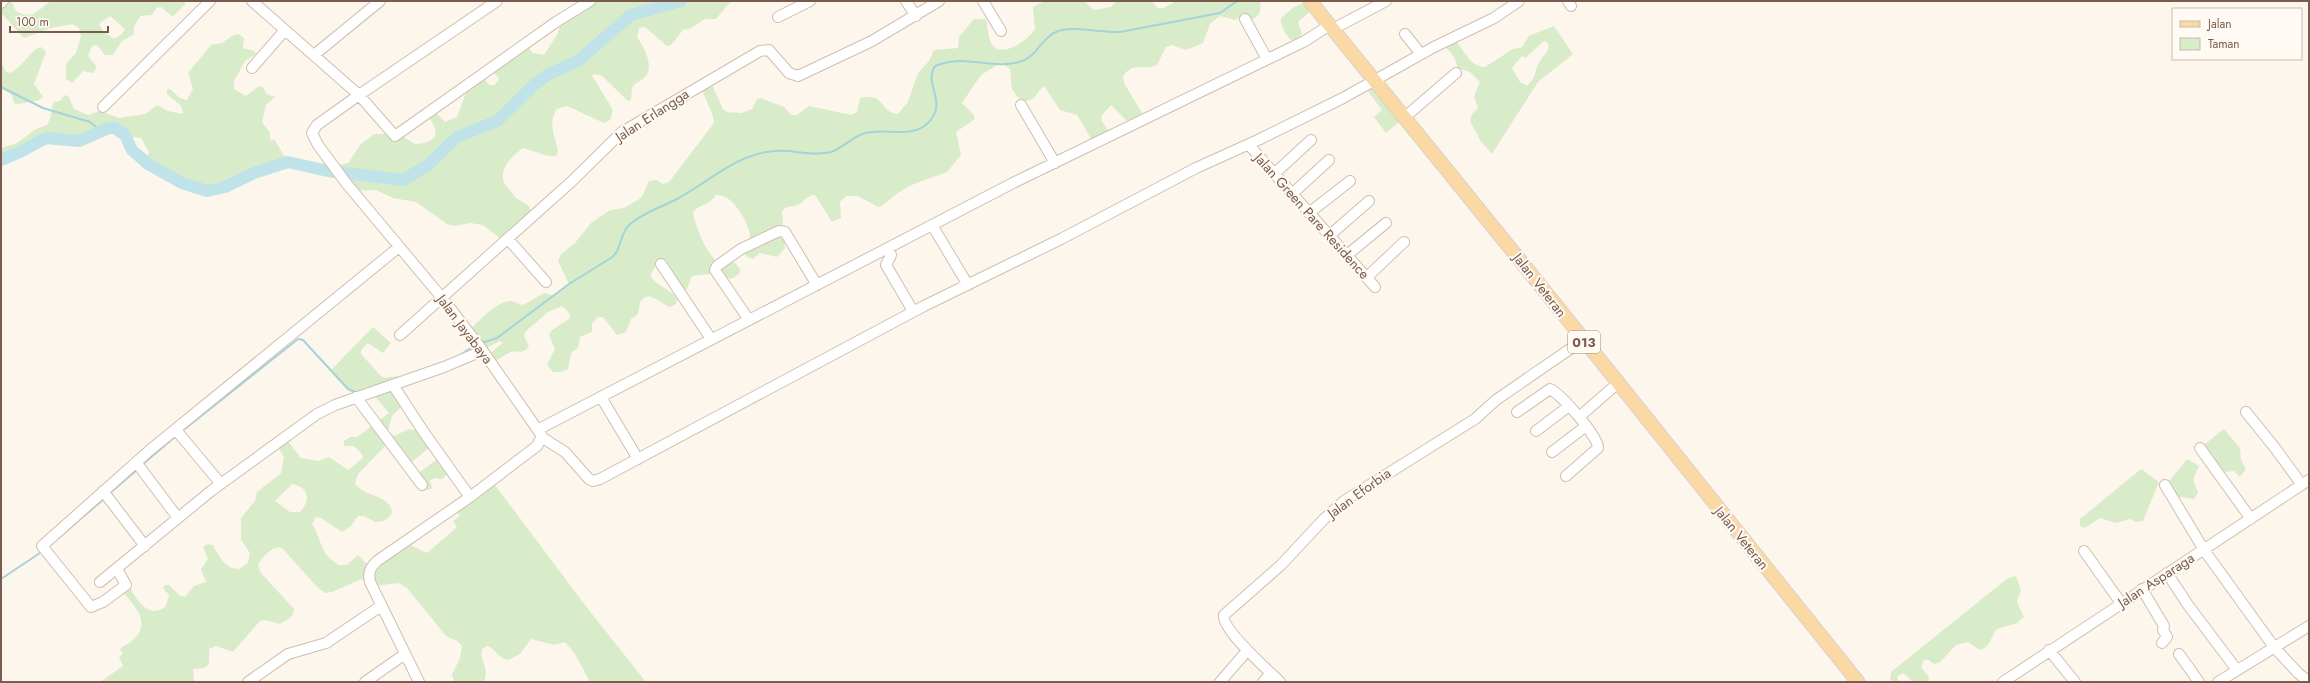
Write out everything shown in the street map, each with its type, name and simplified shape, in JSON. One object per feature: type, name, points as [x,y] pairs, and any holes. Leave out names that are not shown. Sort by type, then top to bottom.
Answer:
[{"type":"main road","name":"Jalan Veteran","points":[[1310,1],[1405,116],[1858,682]]},
{"type":"street","points":[[103,106],[210,1]]},
{"type":"street","points":[[252,1],[359,95],[395,136],[556,22],[590,1]]},
{"type":"street","points":[[314,55],[380,1]]},
{"type":"street","name":"Jalan Jayabaya","points":[[497,1],[359,95],[318,125],[312,133],[342,177],[442,299],[479,347],[541,434]]},
{"type":"street","points":[[778,17],[810,1]]},
{"type":"street","points":[[906,1],[916,16]]},
{"type":"street","name":"Jalan Erlangga","points":[[400,335],[442,299],[583,171],[622,132],[760,50],[769,50],[789,73],[798,76],[872,40],[916,16],[939,1]]},
{"type":"street","points":[[983,1],[1001,31]]},
{"type":"street","points":[[419,682],[370,582],[368,574],[377,561],[470,497],[537,446],[541,434],[601,397],[932,225],[1266,58],[1306,41],[1331,27],[1386,1]]},
{"type":"street","points":[[541,434],[565,452],[589,480],[593,481],[638,459],[913,311],[968,285],[1196,168],[1248,145],[1375,80],[1420,54],[1494,18],[1519,1]]},
{"type":"street","points":[[1245,19],[1266,58]]},
{"type":"street","points":[[252,68],[285,30]]},
{"type":"street","points":[[1406,34],[1420,54]]},
{"type":"street","points":[[1405,116],[1456,73]]},
{"type":"street","points":[[1021,105],[1055,163]]},
{"type":"street","points":[[1274,174],[1311,140]]},
{"type":"street","name":"Jalan Green Pare Residence","points":[[1248,145],[1375,286]]},
{"type":"street","points":[[1292,194],[1329,160]]},
{"type":"street","points":[[1309,213],[1350,181]]},
{"type":"street","points":[[1330,235],[1369,201]]},
{"type":"street","points":[[1347,255],[1386,223]]},
{"type":"street","points":[[932,225],[968,285]]},
{"type":"street","points":[[749,320],[715,270],[741,249],[778,231],[785,232],[817,285]]},
{"type":"street","points":[[508,239],[546,282]]},
{"type":"street","points":[[1367,277],[1404,242]]},
{"type":"street","points":[[117,569],[126,585],[103,602],[91,607],[42,546],[179,434],[399,247]]},
{"type":"street","points":[[889,248],[891,255],[886,265],[913,311]]},
{"type":"street","points":[[662,264],[711,339]]},
{"type":"street","name":"Jalan Eforbia","points":[[1280,682],[1247,651],[1224,622],[1224,615],[1280,565],[1324,519],[1344,501],[1386,473],[1475,419],[1496,400],[1583,340]]},
{"type":"street","points":[[100,582],[221,484],[296,428],[323,411],[356,397],[444,367],[479,347]]},
{"type":"street","points":[[1579,417],[1618,383]]},
{"type":"street","points":[[393,384],[423,431],[470,497]]},
{"type":"street","points":[[1517,412],[1550,389],[1569,406],[1586,426],[1598,442],[1598,450],[1566,476]]},
{"type":"street","points":[[356,397],[422,485]]},
{"type":"street","points":[[601,397],[638,459]]},
{"type":"street","points":[[1536,431],[1569,406]]},
{"type":"street","points":[[2246,412],[2275,448],[2307,483]]},
{"type":"street","points":[[1552,452],[1586,426]]},
{"type":"street","points":[[179,434],[221,484]]},
{"type":"street","points":[[2200,448],[2251,519]]},
{"type":"street","points":[[139,466],[178,518]]},
{"type":"street","name":"Jalan Asparaga","points":[[2003,682],[2142,589],[2307,483]]},
{"type":"street","points":[[2165,485],[2204,550],[2274,647],[2294,669],[2309,682]]},
{"type":"street","points":[[105,494],[145,546]]},
{"type":"street","points":[[2084,550],[2121,603]]},
{"type":"street","points":[[2167,573],[2188,605],[2237,670]]},
{"type":"street","points":[[2142,589],[2164,626],[2163,630],[2167,637],[2162,643]]},
{"type":"street","points":[[248,682],[288,654],[326,643],[382,606]]},
{"type":"street","points":[[2218,682],[2309,626]]},
{"type":"street","points":[[2049,650],[2075,682]]},
{"type":"street","points":[[1220,682],[1247,651]]},
{"type":"street","points":[[365,682],[405,654]]},
{"type":"street","points":[[2179,654],[2199,682]]},
{"type":"street","points":[[1263,682],[1271,673]]},
{"type":"green space","points":[[1,1],[11,1],[16,11],[27,15],[35,13],[51,1],[185,1],[185,4],[173,17],[161,7],[156,8],[152,15],[140,16],[134,27],[134,34],[122,41],[113,55],[105,55],[97,45],[92,46],[88,56],[96,66],[95,71],[92,73],[83,71],[72,83],[66,79],[66,64],[76,53],[81,36],[79,28],[72,24],[51,28],[24,38],[1,13]],"holes":[[[110,16],[125,29],[121,35],[114,39],[103,31],[99,24]]]},
{"type":"green space","points":[[590,1],[731,1],[716,19],[705,19],[691,28],[683,30],[671,45],[667,46],[645,27],[639,28],[637,37],[647,57],[649,68],[644,78],[632,88],[631,100],[628,101],[601,75],[591,74],[613,110],[610,120],[604,123],[567,106],[557,109],[552,123],[558,153],[556,156],[548,156],[523,148],[505,167],[503,172],[504,183],[516,198],[529,206],[531,213],[503,240],[483,225],[470,223],[454,226],[447,224],[416,202],[393,198],[376,190],[353,191],[334,166],[348,163],[361,144],[374,134],[399,134],[415,144],[433,139],[435,135],[434,126],[426,114],[433,110],[445,122],[457,117],[466,93],[464,87],[482,75],[488,84],[494,86],[499,79],[491,68],[526,45],[533,53],[544,55],[557,35],[563,17]]},
{"type":"green space","points":[[1045,1],[1084,1],[1094,10],[1111,7],[1116,1],[1151,1],[1158,8],[1164,8],[1176,1],[1260,1],[1260,12],[1253,19],[1242,16],[1235,20],[1220,16],[1210,24],[1203,43],[1186,50],[1172,45],[1166,47],[1157,65],[1151,67],[1135,67],[1128,71],[1123,76],[1124,83],[1145,118],[1132,126],[1111,105],[1102,115],[1101,120],[1112,136],[1094,144],[1077,115],[1060,110],[1044,86],[1029,101],[1020,100],[1012,89],[1010,69],[1001,63],[981,75],[962,103],[974,115],[975,119],[956,132],[961,155],[947,172],[906,188],[878,207],[858,196],[846,196],[840,202],[841,218],[832,222],[815,195],[808,197],[797,205],[786,208],[782,212],[785,248],[777,257],[760,253],[753,259],[746,256],[745,250],[750,235],[743,216],[728,198],[716,195],[713,199],[693,212],[696,223],[701,238],[712,256],[718,261],[735,263],[740,269],[740,273],[733,278],[726,278],[711,274],[692,276],[687,289],[684,291],[663,263],[656,265],[650,276],[677,298],[676,304],[670,307],[652,297],[644,298],[640,303],[638,314],[631,319],[626,332],[617,335],[603,317],[598,317],[592,323],[592,332],[580,337],[578,348],[571,353],[568,369],[561,372],[553,372],[547,365],[555,349],[549,335],[552,330],[569,319],[570,314],[562,306],[548,312],[525,332],[524,336],[529,346],[527,349],[522,352],[509,353],[492,363],[486,356],[503,343],[499,341],[482,351],[468,331],[500,304],[512,301],[523,305],[544,293],[554,296],[569,284],[558,261],[561,254],[575,243],[591,223],[610,210],[624,208],[641,198],[649,181],[656,180],[663,184],[669,182],[714,123],[713,116],[700,85],[712,85],[723,109],[727,112],[741,113],[752,109],[757,99],[761,98],[784,107],[791,115],[797,115],[809,106],[851,115],[857,112],[860,98],[868,97],[879,100],[892,113],[898,114],[908,102],[918,73],[929,61],[934,50],[958,48],[959,37],[974,19],[986,19],[989,37],[993,46],[1003,50],[1010,49],[1027,38],[1035,29],[1033,7]]},
{"type":"green space","points":[[1310,1],[1323,1],[1299,21],[1298,23],[1302,34],[1294,42],[1284,32],[1281,18],[1294,7]]},
{"type":"green space","points":[[1554,26],[1573,54],[1538,82],[1492,154],[1480,140],[1470,121],[1472,114],[1478,108],[1474,96],[1480,82],[1470,72],[1458,68],[1454,57],[1445,46],[1456,41],[1471,61],[1485,67],[1513,49],[1522,47],[1529,36]],"holes":[[[1544,41],[1548,43],[1548,49],[1537,66],[1533,79],[1527,86],[1520,82],[1512,68],[1522,56],[1525,58]]]},
{"type":"green space","points":[[238,34],[244,38],[243,48],[254,51],[256,54],[245,61],[234,81],[234,89],[246,96],[258,87],[262,86],[267,94],[275,97],[266,105],[262,122],[270,133],[270,141],[274,139],[288,162],[254,173],[225,187],[207,191],[182,183],[140,157],[148,155],[149,152],[141,138],[132,137],[130,131],[109,128],[79,141],[46,138],[1,160],[1,148],[17,143],[36,129],[47,125],[50,119],[53,102],[60,101],[65,95],[69,97],[74,109],[88,115],[100,111],[119,118],[145,114],[157,105],[168,111],[182,114],[183,112],[181,106],[167,94],[167,90],[170,89],[180,98],[187,100],[193,89],[188,73],[211,45],[222,43]]},
{"type":"green space","points":[[41,47],[46,52],[34,84],[43,97],[38,101],[20,104],[14,103],[12,95],[1,87],[1,61],[5,71],[10,73],[19,67],[34,51]]},
{"type":"green space","points":[[1370,83],[1405,117],[1386,133],[1374,117],[1382,110],[1364,86]]},
{"type":"green space","points":[[373,327],[391,343],[383,353],[368,343],[361,350],[361,354],[381,376],[385,378],[397,376],[401,382],[394,384],[405,403],[392,416],[388,431],[394,436],[409,429],[423,431],[430,447],[407,466],[388,443],[358,474],[355,483],[358,487],[363,491],[382,499],[391,507],[392,513],[387,519],[375,522],[364,516],[358,516],[351,526],[342,532],[321,518],[316,517],[312,524],[327,556],[339,565],[347,565],[358,555],[371,568],[404,542],[427,553],[457,527],[453,521],[460,516],[454,508],[492,481],[588,609],[646,682],[590,682],[575,654],[565,642],[554,645],[531,639],[520,654],[508,660],[502,658],[493,649],[487,646],[482,649],[481,653],[486,672],[484,682],[455,682],[452,675],[460,658],[462,646],[457,641],[446,636],[407,588],[399,583],[372,586],[361,579],[332,592],[325,593],[318,588],[282,548],[275,548],[268,552],[258,565],[261,573],[294,609],[293,614],[288,620],[280,624],[265,620],[260,621],[233,652],[216,646],[209,649],[209,664],[204,668],[193,669],[194,682],[100,682],[123,666],[119,657],[123,654],[120,649],[133,640],[140,632],[142,626],[139,613],[122,591],[129,585],[143,606],[154,611],[160,610],[166,606],[169,595],[163,588],[165,585],[169,585],[179,595],[185,597],[194,586],[206,582],[201,569],[208,559],[203,547],[207,544],[213,545],[220,557],[229,567],[239,569],[248,563],[250,553],[241,540],[241,518],[255,501],[257,492],[281,473],[284,457],[275,443],[284,436],[301,458],[319,461],[329,457],[348,470],[363,458],[362,454],[354,446],[344,446],[344,441],[350,437],[357,437],[389,413],[372,393],[356,397],[331,370]],"holes":[[[292,484],[305,491],[307,499],[300,512],[290,512],[275,501]]]},
{"type":"green space","points":[[2224,429],[2240,448],[2241,460],[2246,469],[2240,477],[2234,471],[2224,472],[2216,468],[2200,448]]},
{"type":"green space","points":[[441,456],[452,470],[442,479],[435,478],[429,481],[433,488],[427,490],[415,476]]},
{"type":"green space","points":[[2187,459],[2199,466],[2193,480],[2198,493],[2194,499],[2180,497],[2173,500],[2167,484]]},
{"type":"green space","points":[[2141,469],[2159,482],[2143,521],[2136,522],[2130,519],[2116,523],[2100,518],[2085,528],[2080,526],[2080,519]]},
{"type":"green space","points":[[2016,576],[2021,590],[2017,602],[2024,617],[2017,623],[1997,629],[1989,644],[1980,650],[1968,642],[1956,645],[1940,662],[1934,664],[1928,660],[1924,660],[1921,667],[1929,677],[1928,682],[1913,682],[1903,673],[1898,676],[1897,682],[1890,680],[1891,672],[2008,578]]},
{"type":"waterway","points":[[1,160],[46,138],[79,141],[109,128],[115,128],[125,135],[132,150],[148,164],[182,183],[207,191],[225,187],[254,173],[288,162],[328,171],[403,180],[428,165],[457,137],[497,121],[535,84],[549,74],[578,61],[631,15],[681,1]]},
{"type":"waterway","points":[[481,343],[497,338],[569,284],[615,255],[626,229],[634,221],[677,199],[723,170],[747,157],[774,151],[816,154],[831,152],[865,133],[881,131],[907,132],[922,127],[929,122],[936,107],[932,80],[932,73],[935,66],[946,62],[957,61],[998,64],[1019,62],[1025,60],[1035,52],[1051,35],[1062,30],[1078,29],[1120,32],[1220,13],[1237,1]]},
{"type":"waterway","points":[[1,87],[43,108],[90,122],[101,131]]},
{"type":"waterway","points":[[181,432],[298,339],[303,340],[348,389],[357,393]]},
{"type":"waterway","points":[[460,355],[475,345]]},
{"type":"waterway","points":[[143,464],[176,436]]},
{"type":"waterway","points":[[110,493],[138,469]]},
{"type":"waterway","points":[[49,546],[105,498]]},
{"type":"waterway","points":[[1,579],[43,551]]}]
